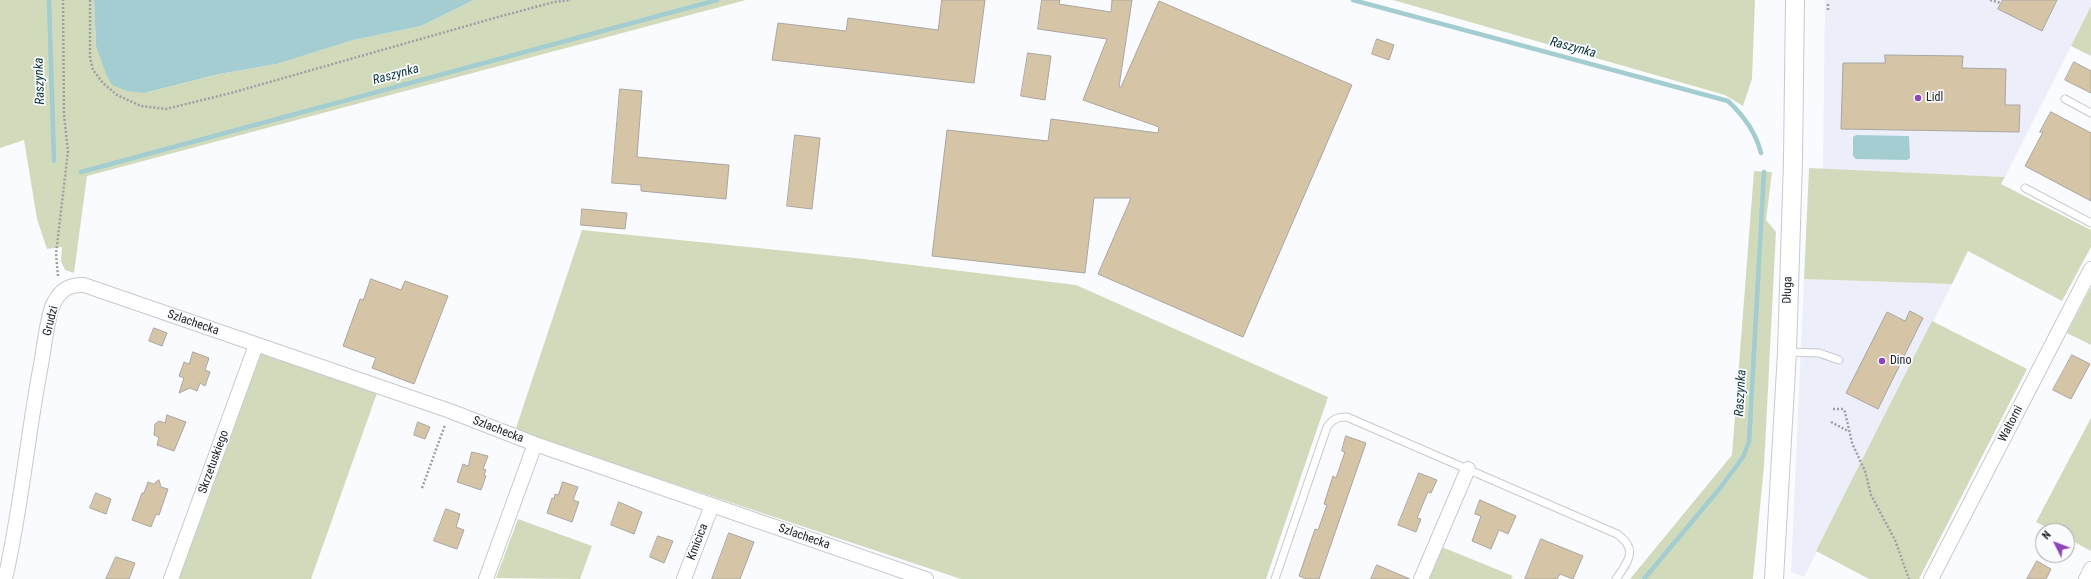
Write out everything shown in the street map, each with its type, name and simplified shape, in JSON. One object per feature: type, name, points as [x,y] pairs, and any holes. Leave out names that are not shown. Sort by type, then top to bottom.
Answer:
[{"type":"street","name":"Długa","points":[[1775,576],[1787,352],[1793,160],[1795,0]]},
{"type":"street","name":"Waltorni","points":[[1931,579],[2091,269]]},
{"type":"street","name":"Szlachecka","points":[[70,285],[84,285],[450,411],[535,444],[924,579]]},
{"type":"street","name":"Grudzi","points":[[5,579],[12,548],[36,390],[52,307],[58,296],[70,285]]},
{"type":"street","name":"Skrzetuskiego","points":[[171,579],[256,345]]},
{"type":"street","points":[[486,579],[535,444]]},
{"type":"street","points":[[1421,579],[1468,469]]},
{"type":"street","name":"Kmicica","points":[[684,579],[712,506]]},
{"type":"street","points":[[2086,579],[2091,569]]},
{"type":"lane","points":[[2065,99],[2091,113]]},
{"type":"lane","points":[[2025,188],[2091,222]]},
{"type":"lane","points":[[1787,352],[1818,353],[1839,360]]},
{"type":"lane","points":[[1275,579],[1327,428],[1336,418],[1348,417],[1622,537],[1627,543],[1630,553],[1629,560],[1616,579]]},
{"type":"path","points":[[63,0],[64,115],[68,151],[56,254],[57,275],[70,285]]},
{"type":"path","points":[[90,0],[90,58],[93,70],[103,83],[117,95],[141,106],[166,109],[231,93],[498,16],[554,2],[571,0]]},
{"type":"path","points":[[1990,0],[2002,3]]},
{"type":"path","points":[[1828,4],[1828,10]]},
{"type":"path","points":[[1833,409],[1843,409],[1845,412],[1849,431],[1855,450],[1865,471],[1871,495],[1895,540],[1909,579]]},
{"type":"path","points":[[422,488],[450,411]]},
{"type":"path","points":[[1831,422],[1849,431]]},
{"type":"shaded area","points":[[1825,0],[2091,0],[2091,6],[2005,177],[1823,169]]},
{"type":"shaded area","points":[[1804,279],[1952,284],[1804,577],[1791,572]]},
{"type":"green space","points":[[0,0],[94,0],[96,46],[144,93],[219,74],[277,64],[352,40],[421,26],[474,0],[746,0],[87,176],[74,273],[65,270],[61,261],[62,247],[47,249],[37,219],[24,140],[0,148]]},
{"type":"green space","points":[[1393,0],[1755,0],[1752,79],[1743,106],[1725,95]]},
{"type":"green space","points":[[2091,6],[2091,56],[2071,46]]},
{"type":"green space","points":[[1809,168],[2005,177],[2001,184],[2091,230],[2091,247],[2062,301],[1968,251],[1952,284],[1804,279]]},
{"type":"green space","points":[[1754,171],[1772,172],[1766,220],[1776,232],[1764,466],[1753,579],[1630,579],[1732,455]]},
{"type":"green space","points":[[582,230],[855,258],[1076,285],[1328,397],[1266,579],[961,579],[515,431]]},
{"type":"green space","points":[[2091,287],[2091,345],[2067,333]]},
{"type":"green space","points":[[1932,321],[2027,369],[1919,579],[1869,579],[1816,551]]},
{"type":"green space","points":[[266,352],[377,393],[311,579],[176,579],[258,356]]},
{"type":"green space","points":[[2091,418],[2091,551],[2075,542],[2075,523],[2036,522]]},
{"type":"green space","points":[[518,519],[592,546],[580,579],[496,578]]},
{"type":"green space","points":[[1442,547],[1513,576],[1511,579],[1429,579]]},
{"type":"water","points":[[94,0],[474,0],[421,26],[353,40],[277,64],[219,74],[144,93],[127,91],[112,85],[106,74],[96,46]]},
{"type":"water","points":[[1856,135],[1909,136],[1910,158],[1907,160],[1856,159],[1853,156],[1853,137]]},
{"type":"building","points":[[942,0],[985,0],[974,83],[772,60],[778,23],[846,31],[848,18],[938,30]]},
{"type":"building","points":[[1042,0],[1060,0],[1059,4],[1111,12],[1112,0],[1132,0],[1119,87],[1121,87],[1159,1],[1352,85],[1243,337],[1098,274],[1131,198],[1094,198],[1085,273],[932,256],[947,130],[1048,141],[1051,119],[1158,133],[1159,127],[1083,100],[1107,39],[1038,29]]},
{"type":"building","points":[[2003,0],[2057,0],[2042,31],[1998,9]]},
{"type":"building","points":[[1377,39],[1394,45],[1389,60],[1372,54]]},
{"type":"building","points":[[1028,53],[1051,56],[1045,100],[1021,96]]},
{"type":"building","points":[[1885,55],[1963,56],[1962,68],[2006,69],[2005,105],[2020,105],[2019,132],[1841,129],[1843,63],[1885,63]]},
{"type":"building","points":[[2074,62],[2091,71],[2091,93],[2065,80]]},
{"type":"building","points":[[620,89],[642,91],[637,157],[729,165],[726,199],[641,191],[641,185],[612,183]]},
{"type":"building","points":[[2051,112],[2091,133],[2091,201],[2025,166],[2043,132],[2040,132]]},
{"type":"building","points":[[795,135],[820,138],[812,209],[787,206]]},
{"type":"building","points":[[582,209],[627,213],[625,229],[581,225]]},
{"type":"building","points":[[371,279],[401,290],[405,281],[448,296],[414,384],[372,368],[376,358],[343,346],[360,299],[363,300]]},
{"type":"building","name":"Dino","points":[[1910,311],[1923,318],[1878,409],[1846,393],[1887,312],[1905,321]]},
{"type":"building","points":[[154,328],[167,333],[162,346],[149,341]]},
{"type":"building","points":[[193,352],[209,358],[205,370],[210,372],[205,386],[200,383],[197,391],[190,388],[179,393],[184,378],[179,376],[184,362],[189,364]]},
{"type":"building","points":[[2072,355],[2090,364],[2071,399],[2053,390]]},
{"type":"building","points":[[167,415],[186,422],[174,451],[157,445],[159,437],[154,435],[155,424],[159,421],[165,423]]},
{"type":"building","points":[[418,422],[430,427],[425,439],[414,435]]},
{"type":"building","points":[[1346,436],[1366,443],[1319,579],[1307,579],[1299,576],[1315,529],[1318,530],[1327,505],[1324,504],[1333,476],[1336,478],[1345,452],[1342,451]]},
{"type":"building","points":[[472,452],[488,456],[483,469],[486,470],[484,475],[486,476],[481,490],[457,482],[463,464],[468,466]]},
{"type":"building","points":[[1419,473],[1437,480],[1431,493],[1428,492],[1417,518],[1421,519],[1416,532],[1398,525]]},
{"type":"building","points":[[159,480],[161,487],[168,489],[159,515],[156,514],[151,527],[132,520],[142,493],[144,493],[148,482],[153,484]]},
{"type":"building","points":[[563,482],[578,487],[573,500],[579,502],[572,522],[547,513],[552,498],[554,499],[555,494],[558,495]]},
{"type":"building","points":[[96,493],[111,499],[106,514],[90,508]]},
{"type":"building","points":[[1480,500],[1516,516],[1508,534],[1499,530],[1491,549],[1472,541],[1481,516],[1475,514]]},
{"type":"building","points":[[619,502],[642,512],[634,534],[611,525]]},
{"type":"building","points":[[446,509],[460,514],[456,527],[464,530],[457,549],[434,541]]},
{"type":"building","points":[[729,533],[754,542],[740,579],[712,579]]},
{"type":"building","points":[[658,536],[673,541],[664,563],[650,557]]},
{"type":"building","points":[[1541,539],[1583,556],[1573,579],[1560,574],[1557,579],[1525,579]]},
{"type":"building","points":[[116,557],[135,563],[129,579],[106,579]]},
{"type":"building","points":[[2036,563],[2040,563],[2051,569],[2046,579],[2027,579]]},
{"type":"building","points":[[1377,565],[1410,579],[1371,579]]},
{"type":"waterway","name":"Raszynka","points":[[49,0],[54,161]]},
{"type":"waterway","name":"Raszynka","points":[[81,172],[717,0]]},
{"type":"waterway","name":"Raszynka","points":[[1353,0],[1728,101],[1739,112],[1748,125],[1756,138],[1761,153]]},
{"type":"waterway","name":"Raszynka","points":[[1644,579],[1721,487],[1743,457],[1749,442],[1764,172]]},
{"type":"place","name":"Lidl","points":[[1918,98]]},
{"type":"place","name":"Dino","points":[[1882,361]]}]
